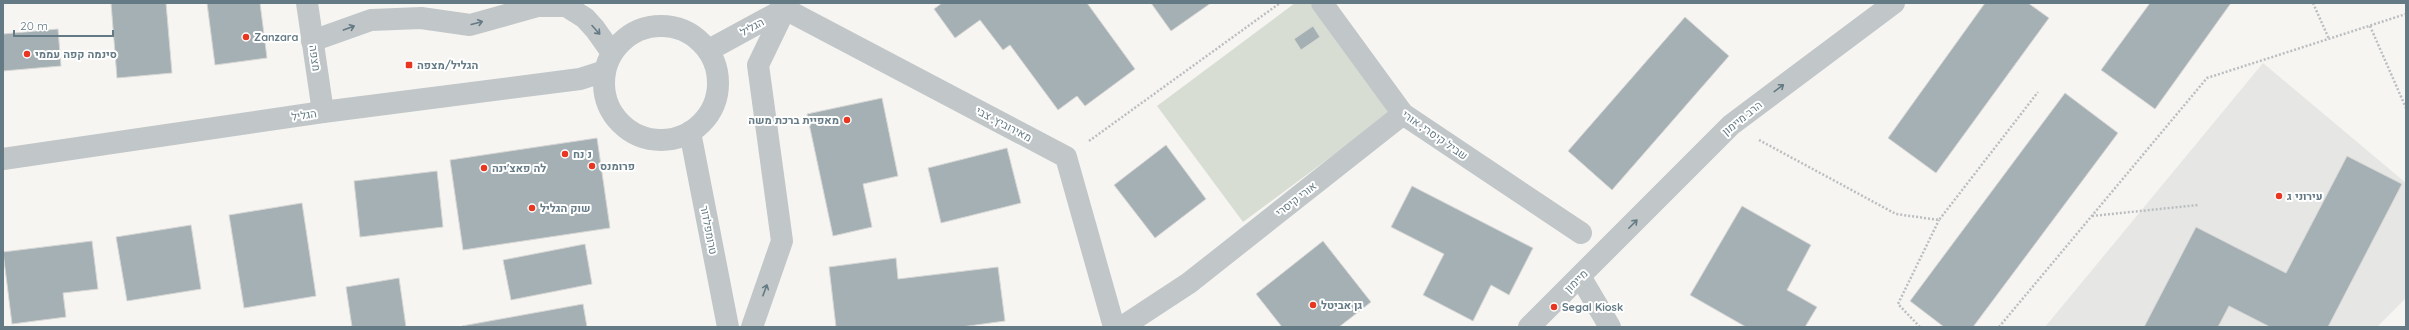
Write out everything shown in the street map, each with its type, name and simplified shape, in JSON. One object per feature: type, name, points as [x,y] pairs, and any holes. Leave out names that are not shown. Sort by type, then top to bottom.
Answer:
[{"type":"street","name":"מצפה","points":[[307,3],[323,112]]},
{"type":"street","name":"שביל קיסרי, אורי","points":[[1322,3],[1403,114],[1581,233]]},
{"type":"street","name":"הרב מיימון","points":[[1606,252],[1731,125],[1894,3]]},
{"type":"street","points":[[312,41],[371,20],[421,18],[470,25],[538,6],[566,6],[585,18],[595,29],[609,62]]},
{"type":"street","points":[[752,327],[782,241],[758,66],[790,6]]},
{"type":"street","name":"מאירוביץ, צבי","points":[[790,6],[1066,157]]},
{"type":"street","name":"הגליל","points":[[708,50],[790,6]]},
{"type":"street","points":[[660,25],[678,27],[695,36],[708,50],[717,67],[718,86],[714,104],[705,120],[690,132],[672,139],[654,140],[636,134],[620,123],[609,107],[604,89],[609,62],[624,39],[641,29],[660,25]]},
{"type":"street","name":"הגליל","points":[[3,159],[323,112],[580,79],[609,62]]},
{"type":"street","name":"אורי קיסרי","points":[[1122,327],[1189,283],[1403,114]]},
{"type":"street","name":"טרומפלדור","points":[[690,132],[728,327]]},
{"type":"street","points":[[1066,157],[1114,327]]},
{"type":"street","name":"מיימון","points":[[1529,327],[1606,252]]},
{"type":"street","points":[[1581,278],[1610,327]]},
{"type":"path","points":[[1066,157],[1280,3]]},
{"type":"path","points":[[2313,3],[2329,39]]},
{"type":"path","points":[[1999,327],[2208,78],[2406,14]]},
{"type":"path","points":[[2370,26],[2406,108]]},
{"type":"path","points":[[1920,327],[1898,304],[1939,220],[2038,92]]},
{"type":"path","points":[[1751,136],[1896,214],[1939,220]]},
{"type":"path","points":[[2092,216],[2198,205]]},
{"type":"shaded area","points":[[1295,3],[1310,3],[1390,113],[1243,222],[1157,106]]},
{"type":"shaded area","name":"עירוני ג","points":[[2263,63],[2406,183],[2406,298],[2377,327],[2045,327]]},
{"type":"building","points":[[111,3],[166,3],[172,73],[117,78]]},
{"type":"building","points":[[207,3],[260,3],[267,58],[215,65]]},
{"type":"building","points":[[942,3],[1087,3],[1135,69],[1085,106],[1077,96],[1058,110],[1010,45],[1003,50],[980,20],[955,38],[934,9]]},
{"type":"building","points":[[1151,3],[1211,3],[1171,31]]},
{"type":"building","points":[[1985,3],[2028,3],[2049,18],[1936,173],[1888,138]]},
{"type":"building","points":[[2150,3],[2231,3],[2155,109],[2101,70]]},
{"type":"building","points":[[1685,17],[1729,56],[1612,190],[1568,151]]},
{"type":"building","points":[[1313,26],[1320,37],[1301,50],[1294,39]]},
{"type":"building","points":[[58,29],[61,66],[3,71],[3,34]]},
{"type":"building","points":[[2065,93],[2118,133],[1973,327],[1944,327],[1910,301]]},
{"type":"building","points":[[882,98],[898,176],[863,184],[872,227],[833,236],[807,114]]},
{"type":"building","name":"שוק הגליל","points":[[597,138],[610,228],[463,250],[450,160]]},
{"type":"building","points":[[1166,145],[1206,199],[1155,238],[1114,185]]},
{"type":"building","points":[[1007,148],[1021,203],[941,223],[928,168]]},
{"type":"building","points":[[2347,156],[2402,184],[2328,327],[2270,327],[2229,306],[2218,327],[2144,327],[2196,227],[2286,273]]},
{"type":"building","points":[[437,171],[443,227],[360,237],[354,181]]},
{"type":"building","points":[[1412,186],[1533,248],[1509,295],[1491,285],[1473,321],[1423,295],[1444,254],[1391,227]]},
{"type":"building","points":[[302,203],[316,296],[244,308],[229,215]]},
{"type":"building","points":[[1742,206],[1811,245],[1787,290],[1817,307],[1805,327],[1746,327],[1690,295]]},
{"type":"building","points":[[191,225],[201,289],[127,301],[116,237]]},
{"type":"building","points":[[92,241],[98,289],[63,293],[66,317],[12,324],[3,252]]},
{"type":"building","points":[[1323,241],[1371,302],[1339,327],[1282,327],[1256,294]]},
{"type":"building","points":[[585,244],[592,284],[511,300],[503,260]]},
{"type":"building","points":[[896,258],[898,279],[998,267],[1005,321],[961,327],[836,327],[829,267]]},
{"type":"building","points":[[399,278],[406,327],[352,327],[346,287]]},
{"type":"building","points":[[583,304],[587,327],[462,326]]},
{"type":"place","name":"Zanzara","points":[[246,37]]},
{"type":"place","name":"סינמה קפה עממי","points":[[27,54]]},
{"type":"place","name":"הגליל/מצפה","points":[[409,65]]},
{"type":"place","name":"מאפיית ברכת משה","points":[[847,120]]},
{"type":"place","name":"נ נח","points":[[565,154]]},
{"type":"place","name":"פרומנס","points":[[592,166]]},
{"type":"place","name":"לה פאצ'ינה","points":[[484,168]]},
{"type":"place","name":"עירוני ג","points":[[2279,196]]},
{"type":"place","name":"שוק הגליל","points":[[532,208]]},
{"type":"place","name":"גן אביטל","points":[[1313,305]]},
{"type":"place","name":"Segal Kiosk","points":[[1554,307]]}]
